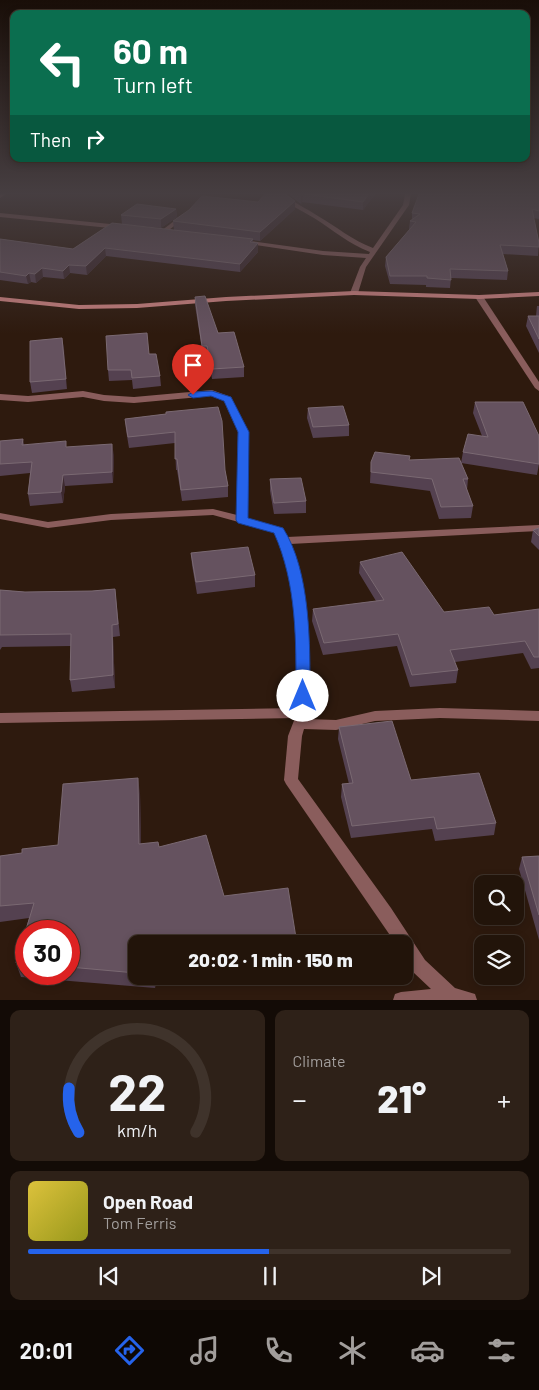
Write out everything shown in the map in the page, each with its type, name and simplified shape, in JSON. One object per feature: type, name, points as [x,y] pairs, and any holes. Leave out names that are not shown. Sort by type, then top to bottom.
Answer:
[{"type":"street","points":[[351,241],[374,253]]},
{"type":"street","points":[[354,293],[363,267],[382,241]]},
{"type":"street","points":[[238,242],[323,252],[374,253]]},
{"type":"street","points":[[0,299],[79,307],[137,306],[226,299],[354,293],[479,297],[539,294]]},
{"type":"street","points":[[479,297],[539,388]]},
{"type":"street","points":[[0,397],[28,399],[83,394],[104,398],[134,400],[212,394],[228,399],[243,432],[242,520]]},
{"type":"street","points":[[0,516],[48,525],[111,517],[213,512],[279,530],[288,551],[298,593],[303,646],[301,718],[295,736],[291,780],[385,913],[419,966],[450,995]]},
{"type":"street","points":[[284,542],[539,528]]},
{"type":"street","points":[[0,718],[301,718],[336,725],[375,716],[440,714],[539,716]]},
{"type":"street","points":[[401,1000],[450,995],[469,1000]]},
{"type":"building","points":[[0,241],[73,249],[85,241],[251,241],[250,242],[258,243],[240,264],[105,248],[86,266],[69,265],[63,271],[42,268],[35,274],[29,273],[26,276],[0,272]]},
{"type":"building","points":[[400,241],[539,241],[539,243],[539,247],[500,245],[508,271],[450,269],[451,280],[427,278],[427,276],[390,276],[386,257]]},
{"type":"building","points":[[205,296],[218,333],[234,332],[244,367],[212,369],[207,346],[202,346],[195,297]]},
{"type":"building","points":[[528,316],[539,316],[539,339]]},
{"type":"building","points":[[147,333],[149,354],[156,354],[160,376],[132,378],[131,370],[108,370],[106,336]]},
{"type":"building","points":[[62,338],[66,379],[30,382],[30,341]]},
{"type":"building","points":[[475,402],[523,402],[539,436],[539,464],[463,452],[468,434],[488,437]]},
{"type":"building","points":[[343,406],[349,425],[313,427],[308,408]]},
{"type":"building","points":[[218,407],[222,421],[225,470],[228,486],[181,490],[177,459],[175,459],[175,432],[128,437],[125,419],[166,414],[166,412]]},
{"type":"building","points":[[23,439],[22,445],[66,441],[66,447],[112,444],[112,472],[63,475],[61,492],[28,494],[32,462],[0,464],[0,441]]},
{"type":"building","points":[[375,452],[410,456],[409,460],[459,458],[468,479],[463,479],[473,506],[441,507],[432,479],[371,472],[371,462]]},
{"type":"building","points":[[301,478],[306,501],[274,503],[270,479]]},
{"type":"building","points":[[539,528],[539,536],[533,530]]},
{"type":"building","points":[[248,547],[255,575],[196,582],[191,553]]},
{"type":"building","points":[[402,552],[444,612],[489,607],[494,615],[539,609],[539,657],[534,657],[525,641],[450,650],[458,670],[412,675],[398,634],[324,643],[313,609],[384,600],[360,562]]},
{"type":"building","points":[[115,589],[118,624],[112,625],[113,675],[70,680],[71,634],[0,635],[0,590],[25,592]]},
{"type":"building","points":[[392,721],[411,780],[479,773],[496,823],[437,829],[434,817],[352,826],[342,784],[353,783],[339,727]]},
{"type":"building","points":[[138,778],[139,844],[158,842],[159,847],[206,835],[224,896],[288,888],[296,935],[128,935],[128,972],[80,968],[80,920],[29,920],[34,903],[0,906],[0,856],[22,853],[22,849],[58,845],[63,784]]},
{"type":"building","points":[[539,856],[539,915],[522,857]]},
{"type":"route","points":[[193,395],[212,394],[228,399],[243,432],[242,520],[279,530],[288,551],[298,593],[303,646],[303,696]]}]
